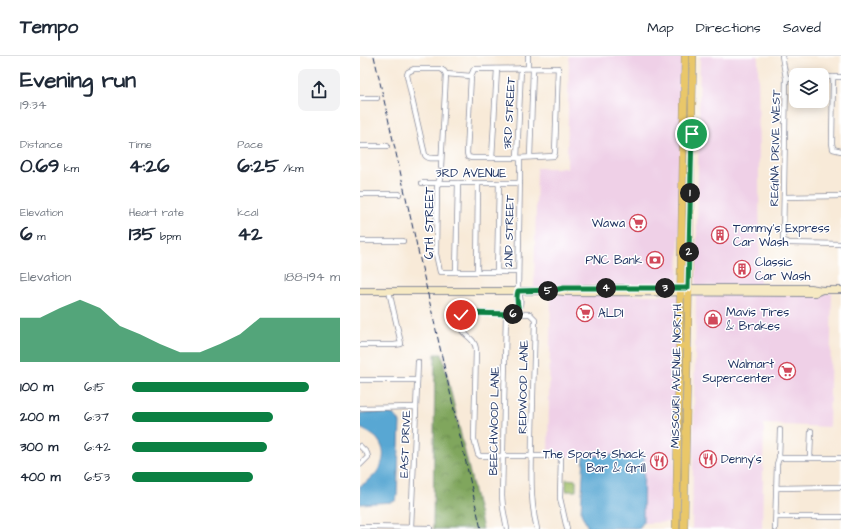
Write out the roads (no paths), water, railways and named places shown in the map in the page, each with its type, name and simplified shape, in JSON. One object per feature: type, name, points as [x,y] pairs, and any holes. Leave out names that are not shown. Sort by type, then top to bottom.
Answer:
[{"type":"main road","name":"MISSOURI AVENUE NORTH","points":[[676,529],[685,56]]},
{"type":"main road","name":"MISSOURI AVENUE NORTH","points":[[684,529],[693,56]]},
{"type":"main road","points":[[684,129],[687,144],[687,165],[691,173]]},
{"type":"main road","points":[[683,168],[687,176],[687,207],[690,218]]},
{"type":"main road","points":[[678,374],[682,378],[682,415],[683,418],[686,419]]},
{"type":"main road","points":[[678,425],[686,434]]},
{"type":"street","points":[[528,56],[528,68]]},
{"type":"street","name":"REGINA DRIVE WEST","points":[[782,56],[786,78],[783,240],[789,244],[841,244]]},
{"type":"street","name":"3RD STREET","points":[[518,158],[521,68]]},
{"type":"street","points":[[528,68],[558,68],[554,156],[518,158],[468,157],[471,76],[474,69],[528,68]]},
{"type":"street","points":[[441,158],[427,158],[425,155],[407,78],[408,72],[414,69],[441,69],[446,74],[471,76]]},
{"type":"street","points":[[492,158],[497,69]]},
{"type":"street","points":[[530,157],[533,69]]},
{"type":"street","points":[[441,167],[446,74]]},
{"type":"street","points":[[829,77],[841,77]]},
{"type":"street","points":[[833,77],[832,143],[833,149],[841,151]]},
{"type":"street","points":[[360,98],[377,98]]},
{"type":"street","points":[[360,146],[387,146]]},
{"type":"street","name":"2ND STREET","points":[[518,158],[520,170],[518,272],[518,291],[520,295],[519,314]]},
{"type":"street","name":"6TH STREET","points":[[440,174],[437,187],[436,254],[440,272],[456,272]]},
{"type":"street","name":"3RD AVENUE","points":[[422,183],[520,183]]},
{"type":"street","points":[[458,183],[456,272],[518,272]]},
{"type":"street","points":[[477,272],[478,183]]},
{"type":"street","points":[[497,272],[499,183]]},
{"type":"street","points":[[360,194],[399,194]]},
{"type":"street","points":[[784,197],[841,196]]},
{"type":"street","points":[[360,241],[403,241]]},
{"type":"street","points":[[360,291],[518,291],[554,290],[564,288],[629,288],[688,291],[810,288],[822,290],[841,290]]},
{"type":"street","points":[[603,292],[608,290],[624,290],[629,288]]},
{"type":"street","points":[[554,290],[564,292],[603,292],[680,290]]},
{"type":"street","points":[[360,345],[394,346],[401,344],[389,291]]},
{"type":"street","points":[[519,314],[466,313],[461,315],[460,326],[463,333],[476,343],[474,439],[478,454],[480,456],[561,456],[560,498],[567,529]]},
{"type":"street","name":"BEECHWOOD LANE","points":[[506,314],[502,496],[507,529]]},
{"type":"street","name":"REDWOOD LANE","points":[[519,314],[530,314],[535,319],[531,494],[532,507],[537,529]]},
{"type":"street","name":"EAST DRIVE","points":[[411,527],[418,362]]},
{"type":"street","points":[[360,380],[417,380]]},
{"type":"street","points":[[360,408],[416,408]]},
{"type":"street","points":[[776,529],[776,488],[780,430]]},
{"type":"street","points":[[810,458],[811,431]]},
{"type":"street","points":[[360,446],[368,457],[360,465]]},
{"type":"street","points":[[778,458],[841,458]]},
{"type":"street","points":[[776,488],[841,487]]},
{"type":"street","points":[[776,517],[841,517]]},
{"type":"street","points":[[360,527],[430,528]]},
{"type":"water","points":[[360,413],[391,414],[396,417],[400,423],[397,496],[396,500],[393,502],[360,504],[360,486],[372,478],[376,473],[383,460],[383,454],[382,447],[378,440],[360,428]]},
{"type":"water","points":[[644,454],[643,523],[639,528],[588,528],[581,513],[584,456]]},
{"type":"railway","points":[[374,56],[481,529]]},
{"type":"place","name":"Wawa","points":[[638,223]]},
{"type":"place","name":"Tommy's Express Car Wash","points":[[720,235]]},
{"type":"place","name":"PNC Bank","points":[[655,260]]},
{"type":"place","name":"Classic Car Wash","points":[[742,269]]},
{"type":"place","name":"ALDI","points":[[585,313]]},
{"type":"place","name":"Mavis Tires & Brakes","points":[[713,319]]},
{"type":"place","name":"Walmart Supercenter","points":[[787,371]]},
{"type":"place","name":"Denny's","points":[[708,459]]},
{"type":"place","name":"The Sports Shack Bar & Grill","points":[[659,461]]}]
